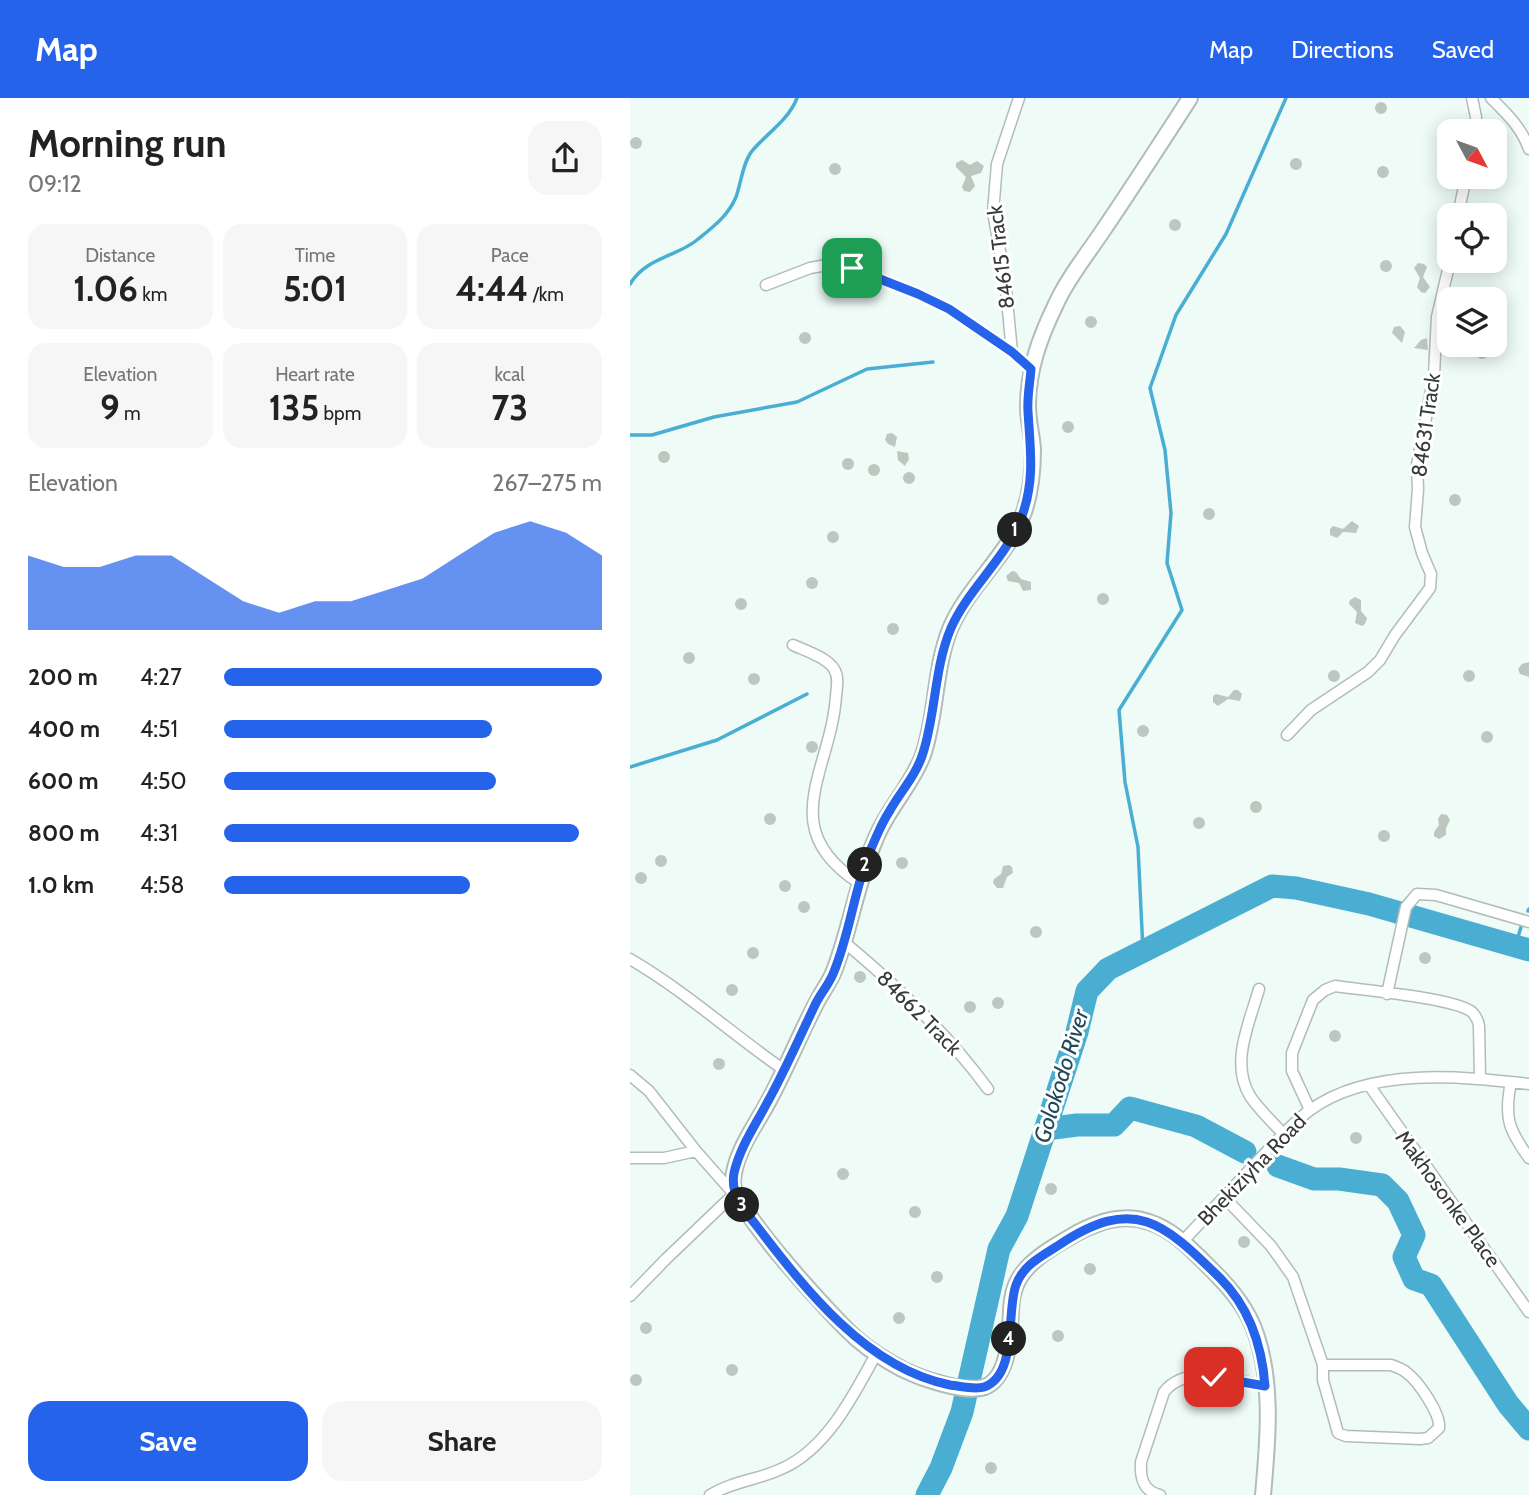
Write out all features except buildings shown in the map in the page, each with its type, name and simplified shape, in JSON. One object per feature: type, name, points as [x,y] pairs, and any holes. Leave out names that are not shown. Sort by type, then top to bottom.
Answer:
[{"type":"street","name":"84615 Track","points":[[1012,352],[1005,279],[993,212],[997,164],[1019,98]]},
{"type":"street","points":[[630,1296],[734,1194],[734,1174],[746,1142],[785,1070],[818,999],[832,978],[868,856],[886,816],[911,780],[921,760],[929,736],[939,670],[948,633],[971,593],[1022,519],[1030,490],[1032,449],[1028,408],[1031,369],[1039,343],[1058,298],[1190,98]]},
{"type":"street","points":[[1472,98],[1476,119]]},
{"type":"street","points":[[1491,98],[1524,134],[1529,149]]},
{"type":"street","points":[[766,285],[810,268],[827,265],[852,268],[949,309],[1012,352],[1031,369]]},
{"type":"street","name":"84631 Track","points":[[1287,735],[1311,710],[1368,672],[1380,660],[1430,588],[1431,574],[1415,527],[1417,465],[1434,375],[1437,317],[1447,273]]},
{"type":"street","points":[[793,645],[822,659],[833,668],[836,675],[835,710],[816,784],[812,819],[828,857],[838,870],[859,883]]},
{"type":"street","points":[[1387,994],[1406,907],[1418,894],[1427,894],[1529,922]]},
{"type":"street","name":"84662 Track","points":[[844,942],[913,1001],[988,1088]]},
{"type":"street","points":[[630,959],[661,977],[785,1070]]},
{"type":"street","points":[[1310,1110],[1297,1083],[1291,1061],[1313,1000],[1335,986],[1452,1003],[1471,1011],[1479,1026],[1480,1079]]},
{"type":"street","points":[[1259,989],[1241,1054],[1242,1078],[1251,1097],[1283,1134]]},
{"type":"street","points":[[630,1075],[649,1091],[804,1283],[857,1339],[902,1369],[932,1381],[961,1387],[984,1387],[997,1377],[1009,1343],[1015,1287],[1029,1265],[1092,1225],[1132,1217],[1151,1223],[1182,1241],[1227,1285],[1254,1327],[1265,1386],[1268,1425],[1263,1495]]},
{"type":"street","name":"Bhekiziyha Road","points":[[1182,1241],[1283,1134],[1310,1110],[1334,1096],[1369,1085],[1413,1077],[1529,1084]]},
{"type":"street","points":[[1511,1082],[1506,1107],[1508,1124],[1529,1158]]},
{"type":"street","name":"Makhosonke Place","points":[[1369,1085],[1529,1311]]},
{"type":"street","points":[[630,1158],[664,1158],[695,1151]]},
{"type":"street","points":[[1224,1197],[1272,1246],[1293,1277],[1323,1364],[1323,1380],[1340,1434],[1420,1439],[1428,1438],[1439,1428],[1437,1415],[1416,1382],[1400,1368],[1391,1365],[1323,1364]]},
{"type":"street","points":[[710,1495],[723,1487],[780,1470],[813,1447],[850,1401],[876,1354]]},
{"type":"street","points":[[1160,1495],[1154,1494],[1145,1486],[1140,1473],[1141,1462],[1164,1392],[1174,1381],[1201,1376],[1265,1386]]},
{"type":"waterway","points":[[630,284],[645,268],[689,246],[724,216],[736,197],[749,156],[783,120],[797,98]]},
{"type":"waterway","points":[[1143,951],[1138,847],[1125,782],[1119,710],[1182,610],[1167,563],[1171,513],[1165,450],[1150,388],[1176,315],[1226,234],[1286,98]]},
{"type":"waterway","points":[[630,435],[652,435],[714,417],[797,402],[867,369],[933,362]]},
{"type":"waterway","points":[[630,767],[717,740],[807,694]]},
{"type":"waterway","name":"Golokodo River","points":[[927,1495],[941,1468],[962,1412],[999,1249],[1017,1216],[1077,1032],[1087,991],[1108,969],[1272,886],[1296,888],[1369,904],[1529,950]]},
{"type":"waterway","points":[[1516,944],[1521,927]]},
{"type":"waterway","points":[[1046,1129],[1077,1125],[1114,1125],[1130,1108],[1196,1126],[1245,1152]]},
{"type":"waterway","points":[[1278,1166],[1314,1179],[1339,1179],[1382,1185],[1398,1201],[1414,1235],[1404,1257],[1414,1279],[1431,1285],[1508,1404],[1529,1429]]},
{"type":"route","points":[[852,268],[949,309],[1012,352],[1031,369],[1028,408],[1032,449],[1030,490],[1022,519],[956,616],[948,633],[939,670],[929,736],[921,760],[911,780],[886,816],[868,856],[832,978],[818,999],[746,1142],[734,1174],[734,1194],[804,1283],[857,1339],[902,1369],[932,1381],[961,1387],[984,1387],[997,1377],[1006,1359],[1015,1287],[1020,1275],[1029,1265],[1092,1225],[1132,1217],[1151,1223],[1182,1241],[1227,1285],[1254,1327],[1265,1374],[1265,1386],[1214,1377]]}]
